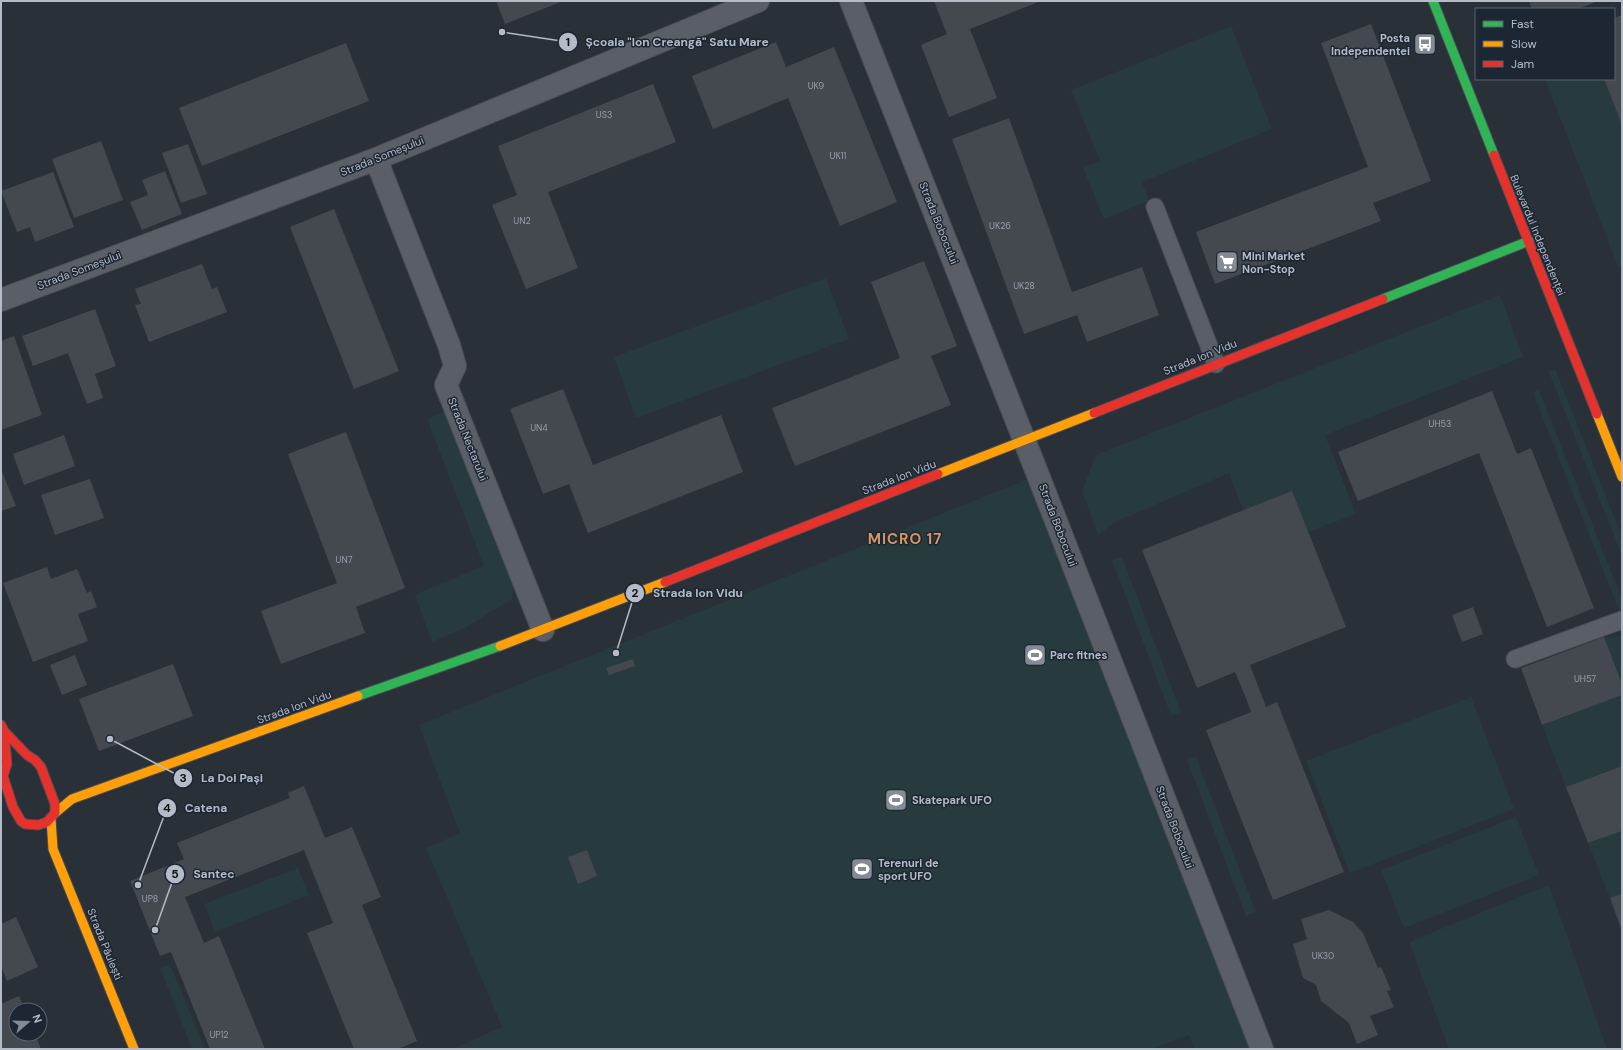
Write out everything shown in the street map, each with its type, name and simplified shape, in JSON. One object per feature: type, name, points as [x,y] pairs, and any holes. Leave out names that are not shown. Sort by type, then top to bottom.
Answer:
[{"type":"street","name":"Strada Someșului","points":[[1,300],[376,159],[758,1]]},
{"type":"street","name":"Strada Bobocului","points":[[851,1],[1025,441],[1262,1049]]},
{"type":"street","name":"Bulevardul Independenței","points":[[1433,1],[1622,477]]},
{"type":"street","name":"Strada Nectarului","points":[[376,159],[449,345],[455,366],[446,385],[543,630]]},
{"type":"street","name":"Strada Ion Vidu","points":[[53,816],[72,799],[543,630],[1529,241]]},
{"type":"street","name":"Strada Păulești","points":[[2,728],[17,759]]},
{"type":"street","name":"Strada Păulești","points":[[2,728],[17,759]]},
{"type":"street","name":"Strada Păulești","points":[[17,759],[2,776],[5,795],[21,821],[31,825],[53,848],[134,1049]]},
{"type":"street","name":"Strada Păulești","points":[[17,759],[35,760],[41,767],[52,793],[55,804],[53,816],[53,848]]},
{"type":"street","points":[[52,793],[72,799]]},
{"type":"street","points":[[31,825],[38,825],[53,816]]},
{"type":"lane","points":[[1155,207],[1216,364]]},
{"type":"lane","points":[[1516,659],[1622,620]]},
{"type":"green space","points":[[1231,26],[1272,129],[1142,182],[1149,201],[1104,219],[1083,168],[1100,161],[1071,90]]},
{"type":"green space","points":[[1545,80],[1604,80],[1622,125],[1622,264],[1618,266]]},
{"type":"green space","points":[[826,278],[849,339],[636,418],[614,357]]},
{"type":"green space","points":[[1500,295],[1523,357],[1325,435],[1356,514],[1308,532],[1243,510],[1229,473],[1115,522],[1098,535],[1082,491],[1096,455]]},
{"type":"green space","points":[[1555,369],[1622,537],[1622,556],[1549,372]]},
{"type":"green space","points":[[1539,390],[1622,599],[1622,609],[1619,610],[1533,393]]},
{"type":"green space","points":[[447,411],[514,583],[512,599],[465,628],[432,642],[415,595],[484,566],[427,419]]},
{"type":"green space","points":[[1038,475],[1260,1049],[1195,1049],[1189,1035],[1152,1049],[453,1049],[502,1027],[426,848],[460,833],[419,725]]},
{"type":"green space","points":[[1122,557],[1181,712],[1171,716],[1112,560]]},
{"type":"green space","points":[[1622,636],[1622,684],[1604,637]]},
{"type":"green space","points":[[1622,695],[1622,766],[1566,787],[1542,725]]},
{"type":"green space","points":[[1471,697],[1514,809],[1350,873],[1306,761]]},
{"type":"green space","points":[[1196,757],[1256,912],[1246,916],[1187,760]]},
{"type":"green space","points":[[1516,817],[1539,875],[1404,928],[1381,870]]},
{"type":"green space","points":[[1622,831],[1622,894],[1610,898],[1588,843]]},
{"type":"green space","points":[[298,868],[309,895],[215,932],[204,904]]},
{"type":"green space","points":[[1549,885],[1607,1049],[1449,1049],[1409,942]]},
{"type":"green space","points":[[170,964],[205,1049],[192,1049],[160,968]]},
{"type":"building","points":[[496,1],[563,1],[505,24]]},
{"type":"building","points":[[934,1],[1041,1],[970,29],[997,98],[949,117],[921,45],[947,34]]},
{"type":"building","points":[[1529,1],[1599,1],[1580,8],[1532,8]]},
{"type":"building","points":[[1622,15],[1622,125],[1604,80],[1615,80],[1615,18]]},
{"type":"building","points":[[1371,24],[1431,181],[1373,203],[1381,221],[1215,284],[1196,232],[1368,167],[1321,43]]},
{"type":"building","points":[[776,42],[786,67],[834,47],[897,202],[840,226],[788,98],[713,129],[692,76]]},
{"type":"building","points":[[346,43],[369,101],[202,166],[179,108]]},
{"type":"building","points":[[653,84],[676,142],[548,192],[578,268],[526,289],[492,205],[517,195],[498,146]]},
{"type":"building","points":[[1009,118],[1072,292],[1142,267],[1159,315],[1087,342],[1077,315],[1024,334],[952,139]]},
{"type":"building","points":[[101,141],[123,200],[74,218],[52,159]]},
{"type":"building","points":[[188,144],[207,194],[181,203],[162,153]]},
{"type":"building","points":[[165,171],[182,214],[142,230],[130,202],[148,195],[142,180]]},
{"type":"building","points":[[53,172],[74,227],[35,242],[30,227],[17,232],[1,191]]},
{"type":"building","points":[[334,209],[399,371],[354,389],[290,227]]},
{"type":"building","points":[[924,261],[957,346],[931,356],[951,405],[795,466],[772,408],[900,358],[871,282]]},
{"type":"building","points":[[202,264],[212,289],[217,287],[227,312],[149,342],[135,305],[141,304],[135,289]]},
{"type":"building","points":[[95,309],[116,366],[95,374],[103,398],[87,404],[68,353],[33,366],[22,336]]},
{"type":"building","points":[[14,336],[42,415],[1,430],[1,341]]},
{"type":"building","points":[[563,389],[593,465],[721,415],[743,472],[588,533],[569,484],[543,494],[510,409]]},
{"type":"building","points":[[1492,391],[1517,454],[1531,448],[1594,608],[1547,627],[1479,453],[1358,501],[1338,452]]},
{"type":"building","points":[[346,432],[405,588],[356,607],[365,633],[281,664],[261,611],[337,583],[288,454]]},
{"type":"building","points":[[64,435],[75,466],[24,485],[13,454]]},
{"type":"building","points":[[1,469],[16,506],[1,511]]},
{"type":"building","points":[[90,479],[104,518],[55,535],[41,495]]},
{"type":"building","points":[[1292,491],[1346,627],[1250,665],[1266,707],[1277,702],[1344,872],[1273,900],[1206,730],[1251,712],[1246,698],[1235,672],[1197,688],[1142,550]]},
{"type":"building","points":[[47,567],[51,579],[77,569],[87,593],[91,591],[97,607],[78,614],[88,641],[33,662],[3,583]]},
{"type":"building","points":[[1473,607],[1483,634],[1462,642],[1452,615]]},
{"type":"building","points":[[1604,637],[1622,684],[1622,695],[1542,725],[1521,668]]},
{"type":"building","points":[[75,655],[87,685],[62,695],[50,665]]},
{"type":"building","points":[[633,659],[635,666],[609,675],[606,668]]},
{"type":"building","points":[[173,664],[193,716],[99,751],[79,699]]},
{"type":"building","points":[[1622,766],[1622,831],[1588,843],[1566,787]]},
{"type":"building","points":[[304,786],[325,838],[352,827],[381,897],[362,905],[417,1041],[398,1049],[354,1049],[307,933],[333,923],[304,850],[185,897],[204,943],[219,936],[265,1049],[210,1049],[171,952],[160,956],[130,881],[184,859],[177,843],[290,798],[288,793]]},
{"type":"building","points":[[587,850],[597,876],[578,884],[568,857]]},
{"type":"building","points":[[1622,894],[1622,931],[1610,898]]},
{"type":"building","points":[[1329,910],[1353,922],[1363,933],[1378,968],[1381,967],[1391,990],[1387,991],[1394,1007],[1370,1016],[1378,1035],[1357,1044],[1349,1023],[1321,1001],[1316,985],[1303,978],[1293,944],[1307,939],[1301,919]]},
{"type":"building","points":[[16,917],[38,967],[7,981],[1,966],[1,924]]},
{"type":"building","points":[[19,996],[22,1002],[8,1002],[8,1042],[38,1042],[41,1049],[1,1049],[1,1004]]},
{"type":"traffic: fast","points":[[1433,1],[1494,155]]},
{"type":"traffic: fast","points":[[1383,299],[1529,241]]},
{"type":"traffic: fast","points":[[358,696],[500,646]]},
{"type":"traffic: slow","points":[[938,474],[1094,413]]},
{"type":"traffic: slow","points":[[1597,414],[1622,477]]},
{"type":"traffic: slow","points":[[500,646],[665,582]]},
{"type":"traffic: slow","points":[[55,813],[72,799],[358,696]]},
{"type":"traffic: slow","points":[[51,819],[53,849],[134,1049]]},
{"type":"traffic: jam","points":[[1494,155],[1597,414]]},
{"type":"traffic: jam","points":[[1094,413],[1383,299]]},
{"type":"traffic: jam","points":[[665,582],[938,474]]},
{"type":"traffic: jam","points":[[1,725],[4,731],[7,764],[3,776],[13,807],[21,821],[25,824],[38,825],[47,822],[55,813],[55,804],[41,767],[4,731]]},
{"type":"place","name":"Școala \"Ion Creangă\" Satu Mare","points":[[502,32]]},
{"type":"place","name":"Posta Independentei","points":[[1425,44]]},
{"type":"place","name":"Mini Market Non-Stop","points":[[1227,262]]},
{"type":"place","name":"Strada Ion Vidu","points":[[616,653]]},
{"type":"place","name":"Parc fitnes","points":[[1035,655]]},
{"type":"place","name":"La Doi Pași","points":[[110,739]]},
{"type":"place","name":"Skatepark UFO","points":[[896,800]]},
{"type":"place","name":"Terenuri de sport UFO","points":[[862,869]]},
{"type":"place","name":"Catena","points":[[138,885]]},
{"type":"place","name":"Santec","points":[[155,930]]},
{"type":"district","name":"MICRO 17","points":[[905,539]]}]
